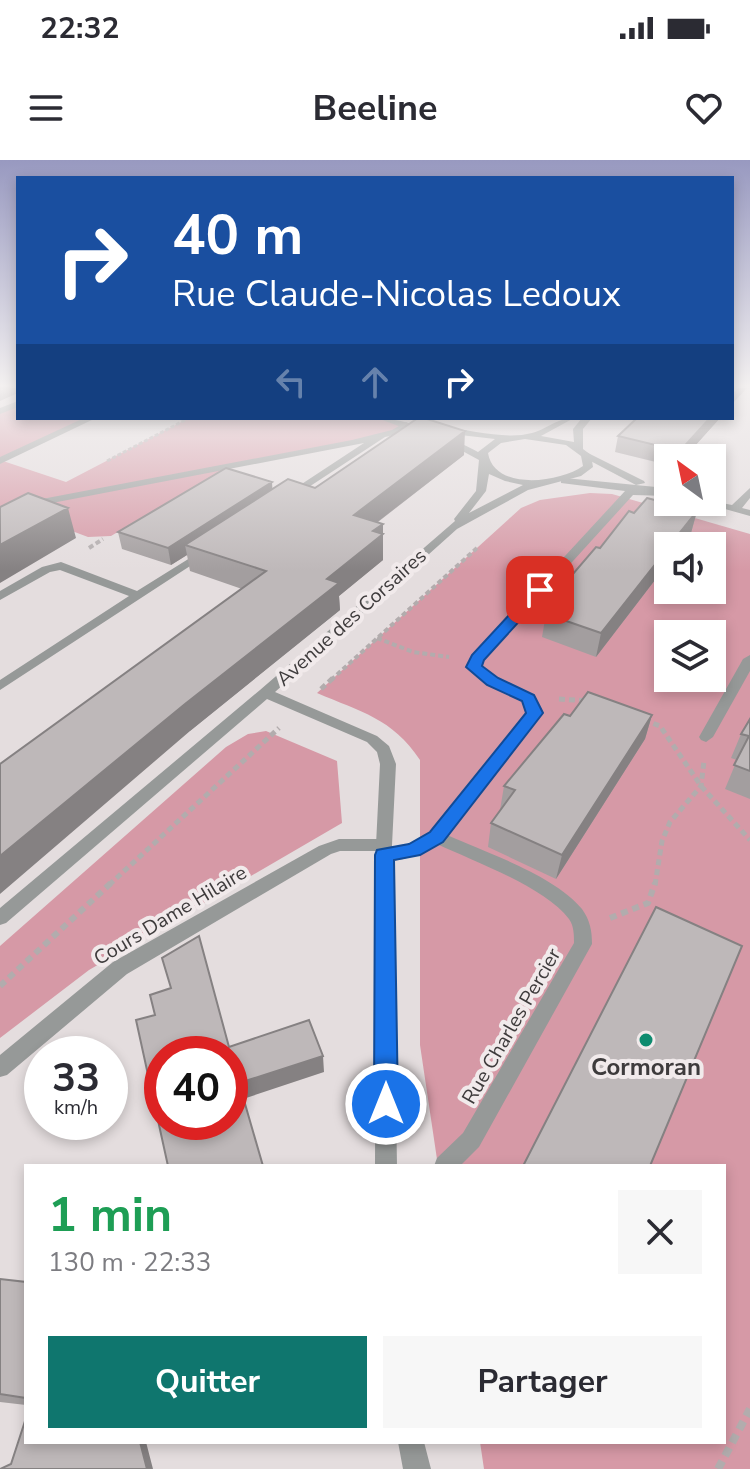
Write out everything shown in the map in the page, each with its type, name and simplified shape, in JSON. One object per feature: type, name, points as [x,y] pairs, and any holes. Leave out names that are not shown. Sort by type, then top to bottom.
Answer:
[{"type":"street","points":[[0,461],[25,449]]},
{"type":"street","points":[[0,510],[314,449]]},
{"type":"street","points":[[279,503],[361,449]]},
{"type":"street","points":[[459,449],[484,461],[492,471],[517,480],[565,481],[654,491]]},
{"type":"street","points":[[484,461],[488,449]]},
{"type":"street","points":[[577,449],[654,488]]},
{"type":"street","points":[[565,481],[588,467],[583,452]]},
{"type":"street","name":"Avenue des Corsaires","points":[[386,1164],[384,850],[388,764],[384,750],[372,739],[265,693],[453,527],[481,491],[484,461]]},
{"type":"street","name":"Avenue des Corsaires","points":[[453,527],[525,487],[548,483]]},
{"type":"street","points":[[735,509],[750,491]]},
{"type":"street","points":[[583,928],[575,912],[557,897],[436,837],[534,713],[529,698],[493,682],[476,663],[630,492],[654,492]]},
{"type":"street","points":[[726,507],[750,513]]},
{"type":"street","points":[[0,686],[215,545]]},
{"type":"street","points":[[0,596],[46,569],[61,566],[139,596]]},
{"type":"street","points":[[706,737],[750,659]]},
{"type":"street","points":[[0,918],[265,693]]},
{"type":"street","name":"Cours Dame Hilaire","points":[[0,1068],[92,988],[147,952],[325,850],[339,845],[413,850],[436,837]]},
{"type":"street","name":"Rue Charles Percier","points":[[447,1164],[471,1140],[479,1127],[583,944],[583,928]]},
{"type":"street","points":[[411,1444],[417,1469]]},
{"type":"path","points":[[377,638],[413,652],[476,663]]},
{"type":"path","points":[[529,698],[584,700],[597,704]]},
{"type":"path","points":[[635,717],[660,726],[701,786],[750,840]]},
{"type":"path","points":[[583,928],[648,903],[654,891],[662,841],[670,822],[701,786]]},
{"type":"path","points":[[718,1469],[750,1409]]},
{"type":"shaded area","points":[[0,449],[27,449],[3,461],[66,482],[129,449],[315,449],[226,468],[111,536],[88,537],[32,516],[0,510]]},
{"type":"shaded area","points":[[590,493],[612,494],[654,506],[654,516],[688,516],[750,534],[750,1469],[484,1469],[480,1444],[726,1444],[726,1164],[438,1164],[420,1045],[420,760],[387,725],[317,693],[521,508],[540,500]]},
{"type":"shaded area","points":[[266,731],[337,761],[342,823],[89,970],[0,1038],[0,946],[226,747],[248,734]]},
{"type":"building","points":[[372,449],[441,449],[354,515],[383,524],[373,531],[383,534],[327,579],[339,583],[0,856],[0,764],[266,571],[185,545],[288,479],[315,488]]},
{"type":"building","points":[[226,468],[272,482],[168,548],[118,532]]},
{"type":"building","points":[[28,493],[68,508],[0,545],[0,507]]},
{"type":"building","points":[[647,498],[654,500],[654,516],[693,516],[680,532],[654,532],[654,566],[601,633],[546,614],[566,591],[560,589],[596,547],[600,548],[629,511],[634,513]]},
{"type":"building","points":[[588,692],[652,715],[562,855],[491,823],[515,790],[504,786],[564,714],[570,716]]},
{"type":"building","points":[[750,719],[750,771],[734,765],[749,736],[741,734]]},
{"type":"building","name":"Cormoran","points":[[656,907],[742,946],[651,1164],[524,1164]]},
{"type":"building","points":[[199,936],[226,1036],[144,1036],[144,1056],[136,1020],[155,1015],[150,995],[171,988],[162,958]]},
{"type":"building","points":[[309,1020],[323,1056],[248,1080],[248,1041]]},
{"type":"building","points":[[248,1114],[262,1164],[168,1164],[162,1140],[248,1140]]},
{"type":"building","points":[[0,1279],[24,1282],[24,1398],[0,1394]]},
{"type":"building","points":[[24,1424],[24,1444],[141,1444],[147,1469],[0,1469],[11,1464]]},
{"type":"place","name":"Cormoran","points":[[646,1040]]},
{"type":"route","points":[[386,1104],[384,855],[429,844],[446,827],[534,713],[529,698],[493,682],[474,667],[477,659],[540,590]]}]
